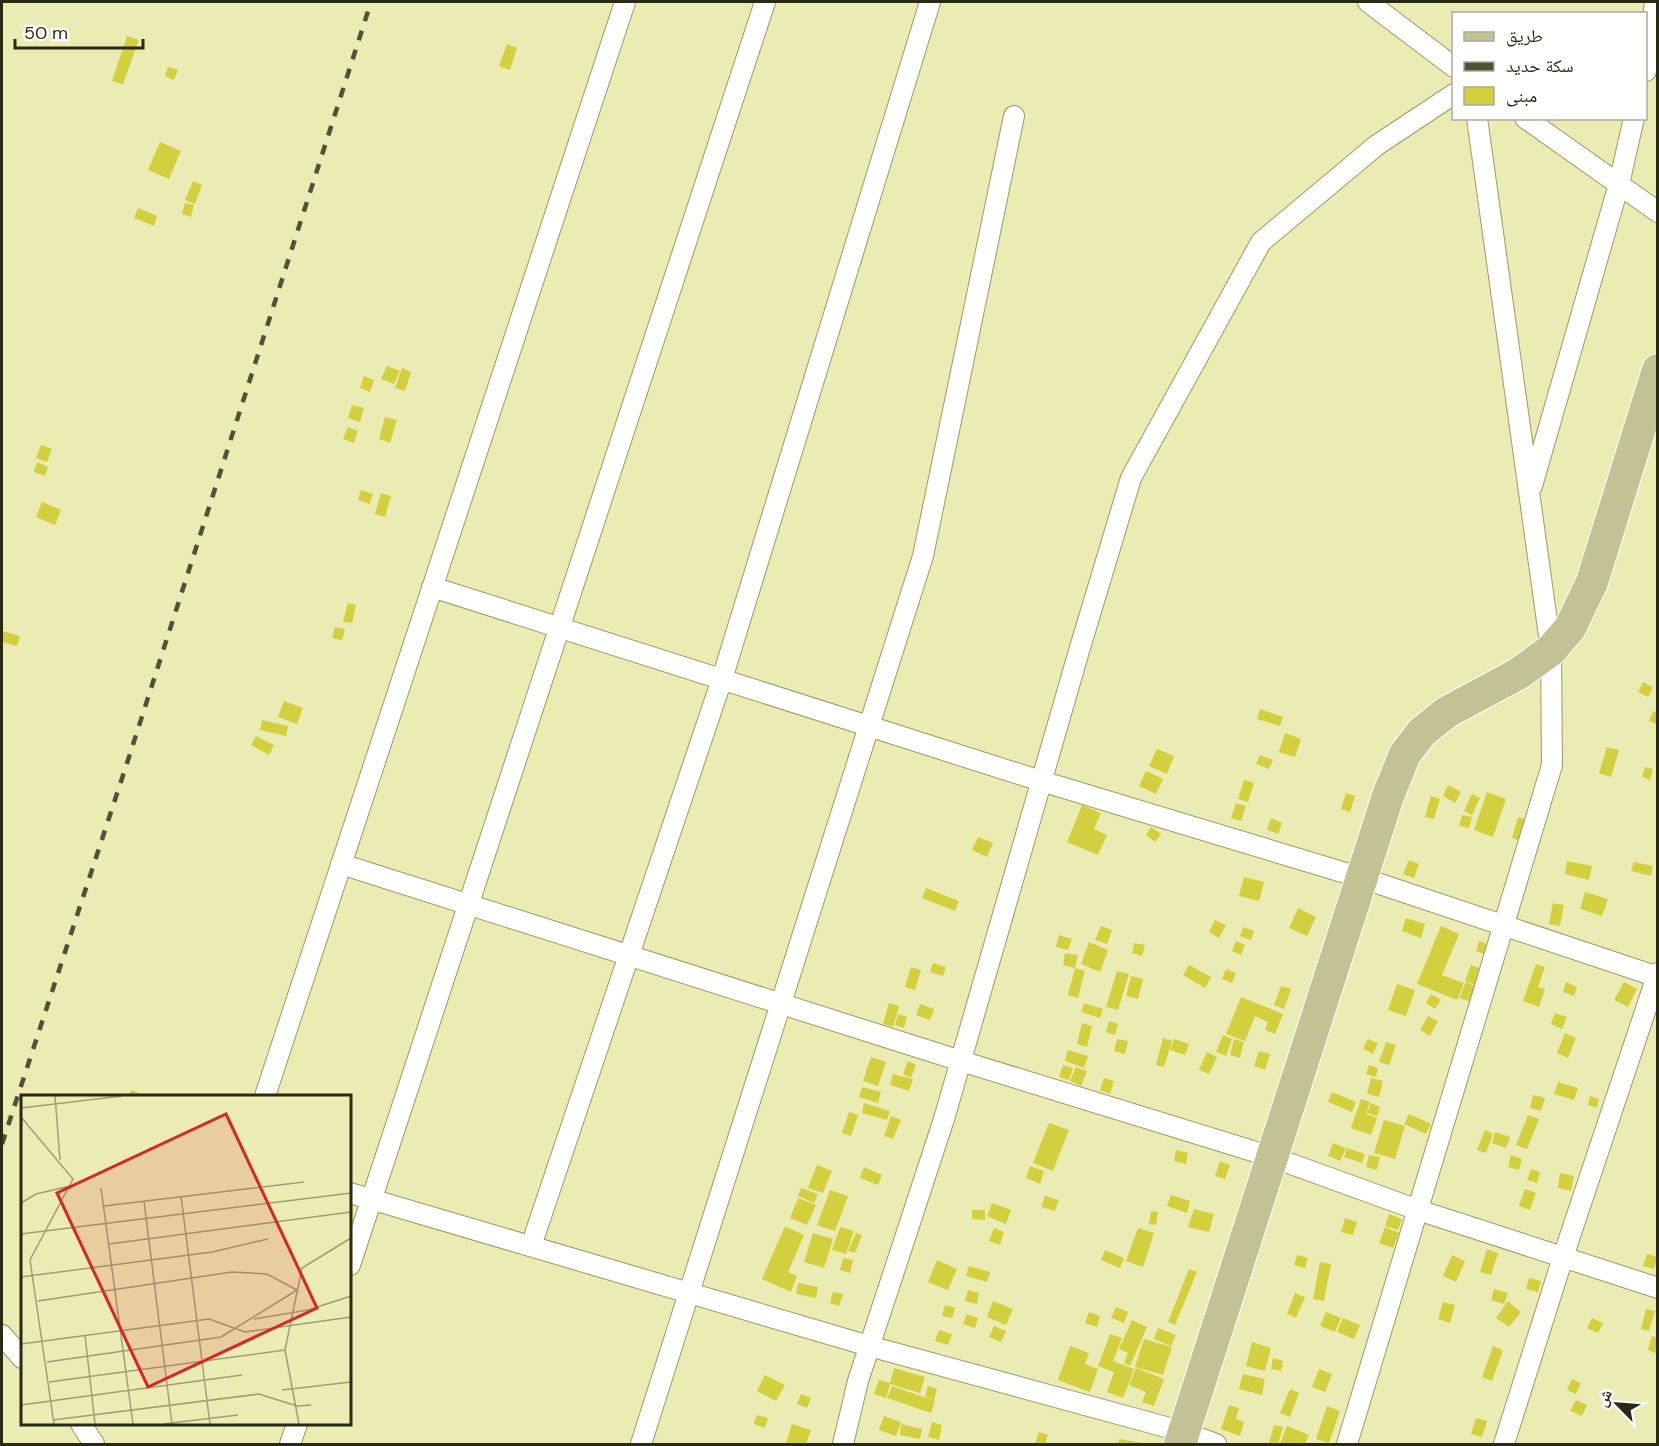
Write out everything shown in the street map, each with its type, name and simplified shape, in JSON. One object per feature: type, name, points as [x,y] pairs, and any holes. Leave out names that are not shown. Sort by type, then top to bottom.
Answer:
[{"type":"main road","points":[[1182,1438],[1388,796],[1405,754],[1422,732],[1447,712],[1518,674],[1551,650],[1570,628],[1592,582],[1658,370]]},
{"type":"street","points":[[265,1095],[625,2]]},
{"type":"street","points":[[351,1261],[765,2]]},
{"type":"street","points":[[531,1246],[722,679],[930,2]]},
{"type":"street","points":[[1368,2],[1452,65]]},
{"type":"street","points":[[1647,63],[1655,2]]},
{"type":"street","points":[[843,1444],[858,1381],[944,1119],[1131,478],[1261,242],[1377,145],[1452,95]]},
{"type":"street","points":[[641,1444],[923,556],[1014,116]]},
{"type":"street","points":[[1347,1444],[1552,765],[1551,650],[1477,120]]},
{"type":"street","points":[[1528,120],[1658,212]]},
{"type":"street","points":[[1529,494],[1619,184],[1634,120]]},
{"type":"street","points":[[432,587],[1041,782],[1362,878],[1657,975],[1563,1257],[1504,1444]]},
{"type":"street","points":[[342,864],[961,1061],[1272,1157],[1418,1210],[1658,1288]]},
{"type":"street","points":[[351,1193],[1182,1438],[1216,1444]]},
{"type":"street","points":[[2,1335],[21,1357]]},
{"type":"street","points":[[82,1425],[94,1444]]},
{"type":"street","points":[[290,1444],[297,1425]]},
{"type":"building","points":[[127,36],[139,40],[123,84],[112,81]]},
{"type":"building","points":[[507,44],[517,48],[510,70],[499,66]]},
{"type":"building","points":[[168,67],[178,70],[174,80],[165,76]]},
{"type":"building","points":[[160,142],[181,151],[169,179],[148,170]]},
{"type":"building","points":[[193,181],[202,185],[195,204],[185,200]]},
{"type":"building","points":[[185,203],[194,205],[191,217],[182,214]]},
{"type":"building","points":[[138,208],[157,216],[154,226],[134,218]]},
{"type":"building","points":[[387,366],[400,371],[394,384],[381,379]]},
{"type":"building","points":[[402,368],[411,372],[405,391],[395,388]]},
{"type":"building","points":[[364,376],[374,380],[370,392],[360,388]]},
{"type":"building","points":[[352,405],[364,408],[360,422],[348,418]]},
{"type":"building","points":[[385,417],[397,420],[390,443],[379,439]]},
{"type":"building","points":[[348,427],[358,431],[354,443],[343,439]]},
{"type":"building","points":[[41,445],[52,449],[47,462],[36,458]]},
{"type":"building","points":[[37,462],[48,467],[45,476],[34,472]]},
{"type":"building","points":[[361,490],[373,494],[370,504],[358,500]]},
{"type":"building","points":[[381,493],[391,496],[385,517],[375,514]]},
{"type":"building","points":[[42,502],[61,510],[55,525],[36,517]]},
{"type":"building","points":[[348,603],[356,605],[352,623],[343,622]]},
{"type":"building","points":[[335,627],[345,629],[342,640],[332,638]]},
{"type":"building","points":[[2,631],[20,636],[17,646],[2,642]]},
{"type":"building","points":[[1643,682],[1653,687],[1648,697],[1638,692]]},
{"type":"building","points":[[284,701],[303,708],[297,724],[278,717]]},
{"type":"building","points":[[1260,709],[1283,717],[1280,726],[1257,719]]},
{"type":"building","points":[[1653,711],[1658,713],[1658,724],[1649,721]]},
{"type":"building","points":[[262,720],[288,726],[286,736],[260,730]]},
{"type":"building","points":[[1285,733],[1301,739],[1295,757],[1279,752]]},
{"type":"building","points":[[256,736],[274,745],[269,755],[251,745]]},
{"type":"building","points":[[1607,747],[1619,750],[1611,777],[1599,773]]},
{"type":"building","points":[[1157,749],[1174,756],[1167,774],[1149,766]]},
{"type":"building","points":[[1260,755],[1273,760],[1269,769],[1256,764]]},
{"type":"building","points":[[1645,767],[1653,769],[1650,780],[1642,777]]},
{"type":"building","points":[[1146,771],[1163,779],[1156,794],[1139,786]]},
{"type":"building","points":[[1244,780],[1254,783],[1248,802],[1238,799]]},
{"type":"building","points":[[1448,785],[1461,792],[1455,803],[1443,796]]},
{"type":"building","points":[[1487,792],[1506,799],[1493,837],[1474,830]]},
{"type":"building","points":[[1346,793],[1355,796],[1350,812],[1341,809]]},
{"type":"building","points":[[1472,794],[1480,798],[1472,815],[1464,811]]},
{"type":"building","points":[[1431,796],[1440,799],[1434,819],[1425,817]]},
{"type":"building","points":[[1236,803],[1246,806],[1241,821],[1231,818]]},
{"type":"building","points":[[1082,805],[1101,813],[1094,829],[1107,835],[1098,855],[1067,842]]},
{"type":"building","points":[[1462,815],[1472,817],[1469,828],[1459,826]]},
{"type":"building","points":[[1518,817],[1527,820],[1521,841],[1512,838]]},
{"type":"building","points":[[1271,818],[1282,823],[1278,834],[1267,830]]},
{"type":"building","points":[[1151,827],[1161,834],[1155,842],[1146,835]]},
{"type":"building","points":[[978,837],[993,843],[987,857],[972,850]]},
{"type":"building","points":[[1409,860],[1419,864],[1414,878],[1403,874]]},
{"type":"building","points":[[1567,861],[1592,866],[1589,880],[1565,874]]},
{"type":"building","points":[[1634,862],[1653,866],[1651,876],[1631,871]]},
{"type":"building","points":[[1244,877],[1264,882],[1259,901],[1239,896]]},
{"type":"building","points":[[926,888],[959,901],[955,911],[922,898]]},
{"type":"building","points":[[1585,892],[1608,899],[1602,916],[1580,909]]},
{"type":"building","points":[[1553,903],[1564,905],[1560,926],[1549,924]]},
{"type":"building","points":[[1298,908],[1316,917],[1307,936],[1289,928]]},
{"type":"building","points":[[1406,918],[1425,924],[1421,938],[1402,931]]},
{"type":"building","points":[[1215,920],[1226,925],[1219,938],[1209,932]]},
{"type":"building","points":[[1101,926],[1112,930],[1107,944],[1095,940]]},
{"type":"building","points":[[1441,926],[1459,934],[1442,975],[1464,983],[1457,1000],[1417,984]]},
{"type":"building","points":[[1243,927],[1254,931],[1251,940],[1240,936]]},
{"type":"building","points":[[1059,935],[1072,939],[1068,950],[1056,947]]},
{"type":"building","points":[[1236,941],[1245,945],[1241,955],[1232,951]]},
{"type":"building","points":[[1479,941],[1487,944],[1484,954],[1476,951]]},
{"type":"building","points":[[1089,942],[1108,950],[1100,972],[1081,964]]},
{"type":"building","points":[[1134,943],[1145,945],[1142,956],[1132,953]]},
{"type":"building","points":[[1065,953],[1078,955],[1075,968],[1063,965]]},
{"type":"building","points":[[933,963],[946,967],[943,976],[930,972]]},
{"type":"building","points":[[1536,964],[1545,967],[1538,987],[1545,989],[1539,1007],[1523,1001]]},
{"type":"building","points":[[1189,965],[1211,977],[1205,988],[1183,975]]},
{"type":"building","points":[[1471,965],[1481,969],[1475,985],[1465,981]]},
{"type":"building","points":[[911,967],[921,970],[915,990],[905,987]]},
{"type":"building","points":[[1075,968],[1085,971],[1078,998],[1068,995]]},
{"type":"building","points":[[1226,969],[1236,973],[1232,983],[1222,979]]},
{"type":"building","points":[[1117,971],[1129,974],[1118,1010],[1106,1007]]},
{"type":"building","points":[[1131,976],[1143,979],[1138,999],[1126,996]]},
{"type":"building","points":[[1466,982],[1477,987],[1471,1002],[1459,998]]},
{"type":"building","points":[[1566,982],[1577,987],[1574,996],[1563,992]]},
{"type":"building","points":[[1624,982],[1637,989],[1628,1007],[1614,1000]]},
{"type":"building","points":[[1397,984],[1415,990],[1406,1016],[1388,1010]]},
{"type":"building","points":[[1281,986],[1291,989],[1284,1009],[1274,1005]]},
{"type":"building","points":[[1431,994],[1441,1000],[1435,1009],[1426,1003]]},
{"type":"building","points":[[1241,997],[1283,1014],[1275,1034],[1265,1030],[1268,1022],[1255,1016],[1245,1041],[1226,1034]]},
{"type":"building","points":[[889,1003],[899,1006],[893,1027],[883,1024]]},
{"type":"building","points":[[1084,1003],[1103,1009],[1100,1018],[1081,1012]]},
{"type":"building","points":[[920,1004],[934,1009],[930,1020],[916,1015]]},
{"type":"building","points":[[1555,1013],[1567,1017],[1562,1029],[1551,1024]]},
{"type":"building","points":[[898,1014],[907,1017],[904,1028],[895,1025]]},
{"type":"building","points":[[1428,1016],[1438,1021],[1430,1036],[1420,1030]]},
{"type":"building","points":[[1109,1021],[1118,1024],[1115,1035],[1106,1032]]},
{"type":"building","points":[[1082,1023],[1092,1026],[1087,1047],[1077,1044]]},
{"type":"building","points":[[1565,1033],[1576,1038],[1568,1058],[1557,1053]]},
{"type":"building","points":[[1223,1035],[1232,1039],[1226,1056],[1216,1052]]},
{"type":"building","points":[[1163,1038],[1172,1041],[1164,1067],[1156,1065]]},
{"type":"building","points":[[1117,1039],[1128,1041],[1125,1054],[1114,1051]]},
{"type":"building","points":[[1174,1039],[1189,1044],[1185,1055],[1170,1050]]},
{"type":"building","points":[[1234,1039],[1244,1042],[1240,1058],[1230,1055]]},
{"type":"building","points":[[1368,1039],[1378,1043],[1373,1054],[1363,1049]]},
{"type":"building","points":[[1386,1042],[1396,1045],[1389,1065],[1379,1062]]},
{"type":"building","points":[[1068,1050],[1088,1056],[1084,1068],[1065,1061]]},
{"type":"building","points":[[1259,1051],[1270,1054],[1265,1070],[1254,1066]]},
{"type":"building","points":[[1207,1052],[1217,1057],[1209,1074],[1199,1070]]},
{"type":"building","points":[[871,1057],[886,1062],[878,1086],[863,1081]]},
{"type":"building","points":[[908,1061],[916,1065],[911,1078],[903,1074]]},
{"type":"building","points":[[1063,1065],[1073,1068],[1069,1080],[1059,1077]]},
{"type":"building","points":[[1369,1065],[1378,1068],[1376,1077],[1366,1074]]},
{"type":"building","points":[[1076,1067],[1087,1071],[1081,1086],[1070,1081]]},
{"type":"building","points":[[893,1074],[913,1079],[909,1091],[890,1085]]},
{"type":"building","points":[[1104,1078],[1114,1081],[1110,1094],[1100,1090]]},
{"type":"building","points":[[1371,1078],[1383,1081],[1379,1097],[1367,1094]]},
{"type":"building","points":[[1558,1082],[1578,1088],[1574,1100],[1554,1094]]},
{"type":"building","points":[[862,1087],[881,1092],[878,1103],[859,1097]]},
{"type":"building","points":[[132,1090],[143,1095],[129,1095]]},
{"type":"building","points":[[1332,1092],[1356,1102],[1352,1112],[1328,1102]]},
{"type":"building","points":[[1533,1095],[1545,1098],[1541,1111],[1530,1108]]},
{"type":"building","points":[[1590,1096],[1599,1099],[1597,1108],[1588,1105]]},
{"type":"building","points":[[1361,1099],[1370,1102],[1366,1114],[1377,1118],[1371,1135],[1351,1128]]},
{"type":"building","points":[[864,1103],[890,1111],[887,1120],[862,1113]]},
{"type":"building","points":[[1371,1103],[1380,1107],[1377,1116],[1367,1113]]},
{"type":"building","points":[[849,1112],[858,1115],[851,1136],[842,1133]]},
{"type":"building","points":[[1409,1114],[1431,1124],[1426,1134],[1404,1124]]},
{"type":"building","points":[[1528,1115],[1539,1119],[1527,1149],[1516,1145]]},
{"type":"building","points":[[891,1116],[901,1120],[893,1139],[884,1136]]},
{"type":"building","points":[[1384,1120],[1405,1126],[1395,1159],[1374,1153]]},
{"type":"building","points":[[1049,1123],[1069,1130],[1053,1171],[1033,1163]]},
{"type":"building","points":[[1485,1130],[1493,1134],[1486,1153],[1477,1150]]},
{"type":"building","points":[[1495,1132],[1510,1137],[1506,1148],[1492,1143]]},
{"type":"building","points":[[1333,1143],[1346,1148],[1340,1161],[1328,1156]]},
{"type":"building","points":[[1347,1148],[1365,1154],[1362,1163],[1344,1157]]},
{"type":"building","points":[[1176,1150],[1188,1153],[1186,1164],[1174,1161]]},
{"type":"building","points":[[1369,1155],[1380,1157],[1377,1170],[1366,1167]]},
{"type":"building","points":[[1511,1155],[1522,1159],[1519,1170],[1508,1167]]},
{"type":"building","points":[[1220,1161],[1230,1165],[1225,1179],[1215,1176]]},
{"type":"building","points":[[817,1165],[832,1171],[823,1193],[808,1188]]},
{"type":"building","points":[[1030,1166],[1044,1171],[1040,1184],[1026,1178]]},
{"type":"building","points":[[864,1167],[882,1175],[878,1185],[860,1178]]},
{"type":"building","points":[[1531,1169],[1540,1172],[1537,1183],[1527,1180]]},
{"type":"building","points":[[1560,1173],[1574,1176],[1571,1191],[1558,1188]]},
{"type":"building","points":[[801,1188],[818,1194],[814,1203],[798,1196]]},
{"type":"building","points":[[1525,1189],[1536,1193],[1530,1210],[1519,1206]]},
{"type":"building","points":[[830,1190],[848,1196],[835,1231],[817,1225]]},
{"type":"building","points":[[1171,1195],[1190,1201],[1187,1213],[1167,1206]]},
{"type":"building","points":[[1045,1196],[1059,1200],[1055,1211],[1041,1207]]},
{"type":"building","points":[[798,1198],[816,1205],[807,1225],[790,1218]]},
{"type":"building","points":[[992,1203],[1011,1210],[1006,1224],[987,1216]]},
{"type":"building","points":[[1194,1209],[1214,1214],[1209,1232],[1188,1227]]},
{"type":"building","points":[[972,1210],[985,1210],[985,1220],[972,1219]]},
{"type":"building","points":[[1151,1211],[1158,1212],[1156,1225],[1149,1224]]},
{"type":"building","points":[[1389,1214],[1402,1219],[1398,1230],[1385,1226]]},
{"type":"building","points":[[1345,1218],[1357,1222],[1353,1235],[1341,1232]]},
{"type":"building","points":[[785,1226],[804,1235],[788,1272],[797,1276],[791,1292],[762,1279]]},
{"type":"building","points":[[840,1227],[854,1231],[846,1254],[832,1250]]},
{"type":"building","points":[[1385,1227],[1399,1233],[1393,1248],[1379,1243]]},
{"type":"building","points":[[994,1228],[1004,1232],[1000,1245],[989,1241]]},
{"type":"building","points":[[1138,1228],[1154,1233],[1143,1267],[1126,1261]]},
{"type":"building","points":[[813,1233],[833,1239],[824,1268],[804,1262]]},
{"type":"building","points":[[856,1233],[862,1235],[855,1253],[848,1251]]},
{"type":"building","points":[[1487,1249],[1498,1253],[1491,1275],[1480,1272]]},
{"type":"building","points":[[1105,1250],[1124,1258],[1120,1268],[1101,1260]]},
{"type":"building","points":[[1647,1254],[1658,1257],[1654,1269],[1643,1266]]},
{"type":"building","points":[[1297,1255],[1308,1258],[1305,1268],[1294,1265]]},
{"type":"building","points":[[1452,1255],[1465,1261],[1456,1282],[1443,1276]]},
{"type":"building","points":[[843,1258],[853,1260],[850,1273],[840,1270]]},
{"type":"building","points":[[937,1260],[957,1269],[948,1290],[928,1282]]},
{"type":"building","points":[[1320,1262],[1331,1264],[1324,1301],[1313,1299]]},
{"type":"building","points":[[969,1266],[990,1272],[987,1282],[966,1276]]},
{"type":"building","points":[[1189,1269],[1197,1272],[1175,1325],[1168,1322]]},
{"type":"building","points":[[1529,1278],[1541,1281],[1538,1292],[1526,1289]]},
{"type":"building","points":[[798,1283],[818,1287],[816,1298],[796,1294]]},
{"type":"building","points":[[1494,1289],[1508,1293],[1504,1304],[1491,1300]]},
{"type":"building","points":[[968,1290],[979,1293],[977,1304],[965,1301]]},
{"type":"building","points":[[833,1292],[843,1294],[839,1306],[830,1303]]},
{"type":"building","points":[[1295,1293],[1305,1297],[1296,1318],[1287,1314]]},
{"type":"building","points":[[993,1301],[1013,1309],[1006,1325],[987,1317]]},
{"type":"building","points":[[1508,1301],[1521,1312],[1509,1327],[1496,1318]]},
{"type":"building","points":[[1443,1302],[1455,1305],[1450,1323],[1438,1319]]},
{"type":"building","points":[[945,1305],[955,1308],[952,1318],[942,1316]]},
{"type":"building","points":[[1116,1307],[1128,1312],[1124,1323],[1111,1318]]},
{"type":"building","points":[[1646,1309],[1655,1311],[1649,1331],[1641,1329]]},
{"type":"building","points":[[1089,1312],[1100,1316],[1097,1327],[1085,1323]]},
{"type":"building","points":[[1326,1312],[1341,1318],[1335,1332],[1320,1326]]},
{"type":"building","points":[[967,1314],[978,1318],[975,1328],[963,1324]]},
{"type":"building","points":[[1343,1318],[1360,1325],[1354,1339],[1337,1332]]},
{"type":"building","points":[[1592,1318],[1603,1323],[1598,1333],[1587,1328]]},
{"type":"building","points":[[1132,1320],[1147,1327],[1130,1366],[1124,1363],[1128,1353],[1119,1349]]},
{"type":"building","points":[[994,1326],[1006,1331],[1001,1342],[989,1337]]},
{"type":"building","points":[[1158,1328],[1176,1335],[1171,1346],[1154,1339]]},
{"type":"building","points":[[939,1330],[952,1334],[948,1345],[935,1341]]},
{"type":"building","points":[[1110,1334],[1122,1338],[1113,1361],[1134,1369],[1123,1398],[1107,1392],[1114,1372],[1098,1366]]},
{"type":"building","points":[[1652,1336],[1658,1338],[1658,1354],[1648,1350]]},
{"type":"building","points":[[1144,1339],[1172,1347],[1163,1375],[1135,1367]]},
{"type":"building","points":[[1252,1342],[1271,1348],[1265,1371],[1246,1366]]},
{"type":"building","points":[[1070,1346],[1089,1353],[1085,1364],[1098,1369],[1090,1392],[1058,1380]]},
{"type":"building","points":[[1493,1346],[1503,1350],[1492,1381],[1482,1377]]},
{"type":"building","points":[[1273,1358],[1283,1361],[1281,1371],[1271,1369]]},
{"type":"building","points":[[894,1368],[925,1377],[920,1393],[890,1384],[886,1398],[874,1394],[879,1380],[890,1383]]},
{"type":"building","points":[[1136,1368],[1164,1379],[1154,1406],[1142,1402],[1146,1392],[1129,1385]]},
{"type":"building","points":[[1319,1369],[1332,1374],[1325,1392],[1312,1387]]},
{"type":"building","points":[[1243,1374],[1265,1379],[1262,1395],[1239,1389]]},
{"type":"building","points":[[765,1375],[785,1385],[776,1401],[757,1391]]},
{"type":"building","points":[[1572,1379],[1581,1383],[1576,1394],[1567,1390]]},
{"type":"building","points":[[892,1386],[935,1401],[931,1413],[887,1398]]},
{"type":"building","points":[[928,1386],[937,1389],[934,1400],[925,1397]]},
{"type":"building","points":[[1290,1389],[1299,1393],[1290,1417],[1280,1413]]},
{"type":"building","points":[[801,1394],[811,1398],[807,1408],[797,1404]]},
{"type":"building","points":[[1576,1400],[1587,1405],[1582,1416],[1570,1411]]},
{"type":"building","points":[[1229,1405],[1239,1408],[1236,1419],[1244,1422],[1240,1436],[1221,1429]]},
{"type":"building","points":[[1327,1406],[1340,1411],[1329,1443],[1316,1439]]},
{"type":"building","points":[[757,1415],[768,1418],[765,1428],[754,1424]]},
{"type":"building","points":[[884,1416],[901,1422],[896,1436],[879,1430]]},
{"type":"building","points":[[1476,1418],[1487,1421],[1482,1437],[1471,1434]]},
{"type":"building","points":[[932,1422],[942,1425],[939,1440],[928,1437]]},
{"type":"building","points":[[792,1424],[811,1430],[806,1444],[786,1444]]},
{"type":"building","points":[[901,1424],[922,1429],[920,1439],[900,1435]]},
{"type":"building","points":[[1274,1425],[1283,1427],[1278,1444],[1269,1443]]},
{"type":"building","points":[[1287,1426],[1309,1435],[1305,1444],[1280,1444]]},
{"type":"building","points":[[1039,1432],[1048,1435],[1045,1444],[1035,1444]]},
{"type":"building","points":[[1119,1439],[1142,1443],[1142,1444],[1118,1444]]},
{"type":"railway","points":[[2,1144],[129,757],[371,2]]}]
